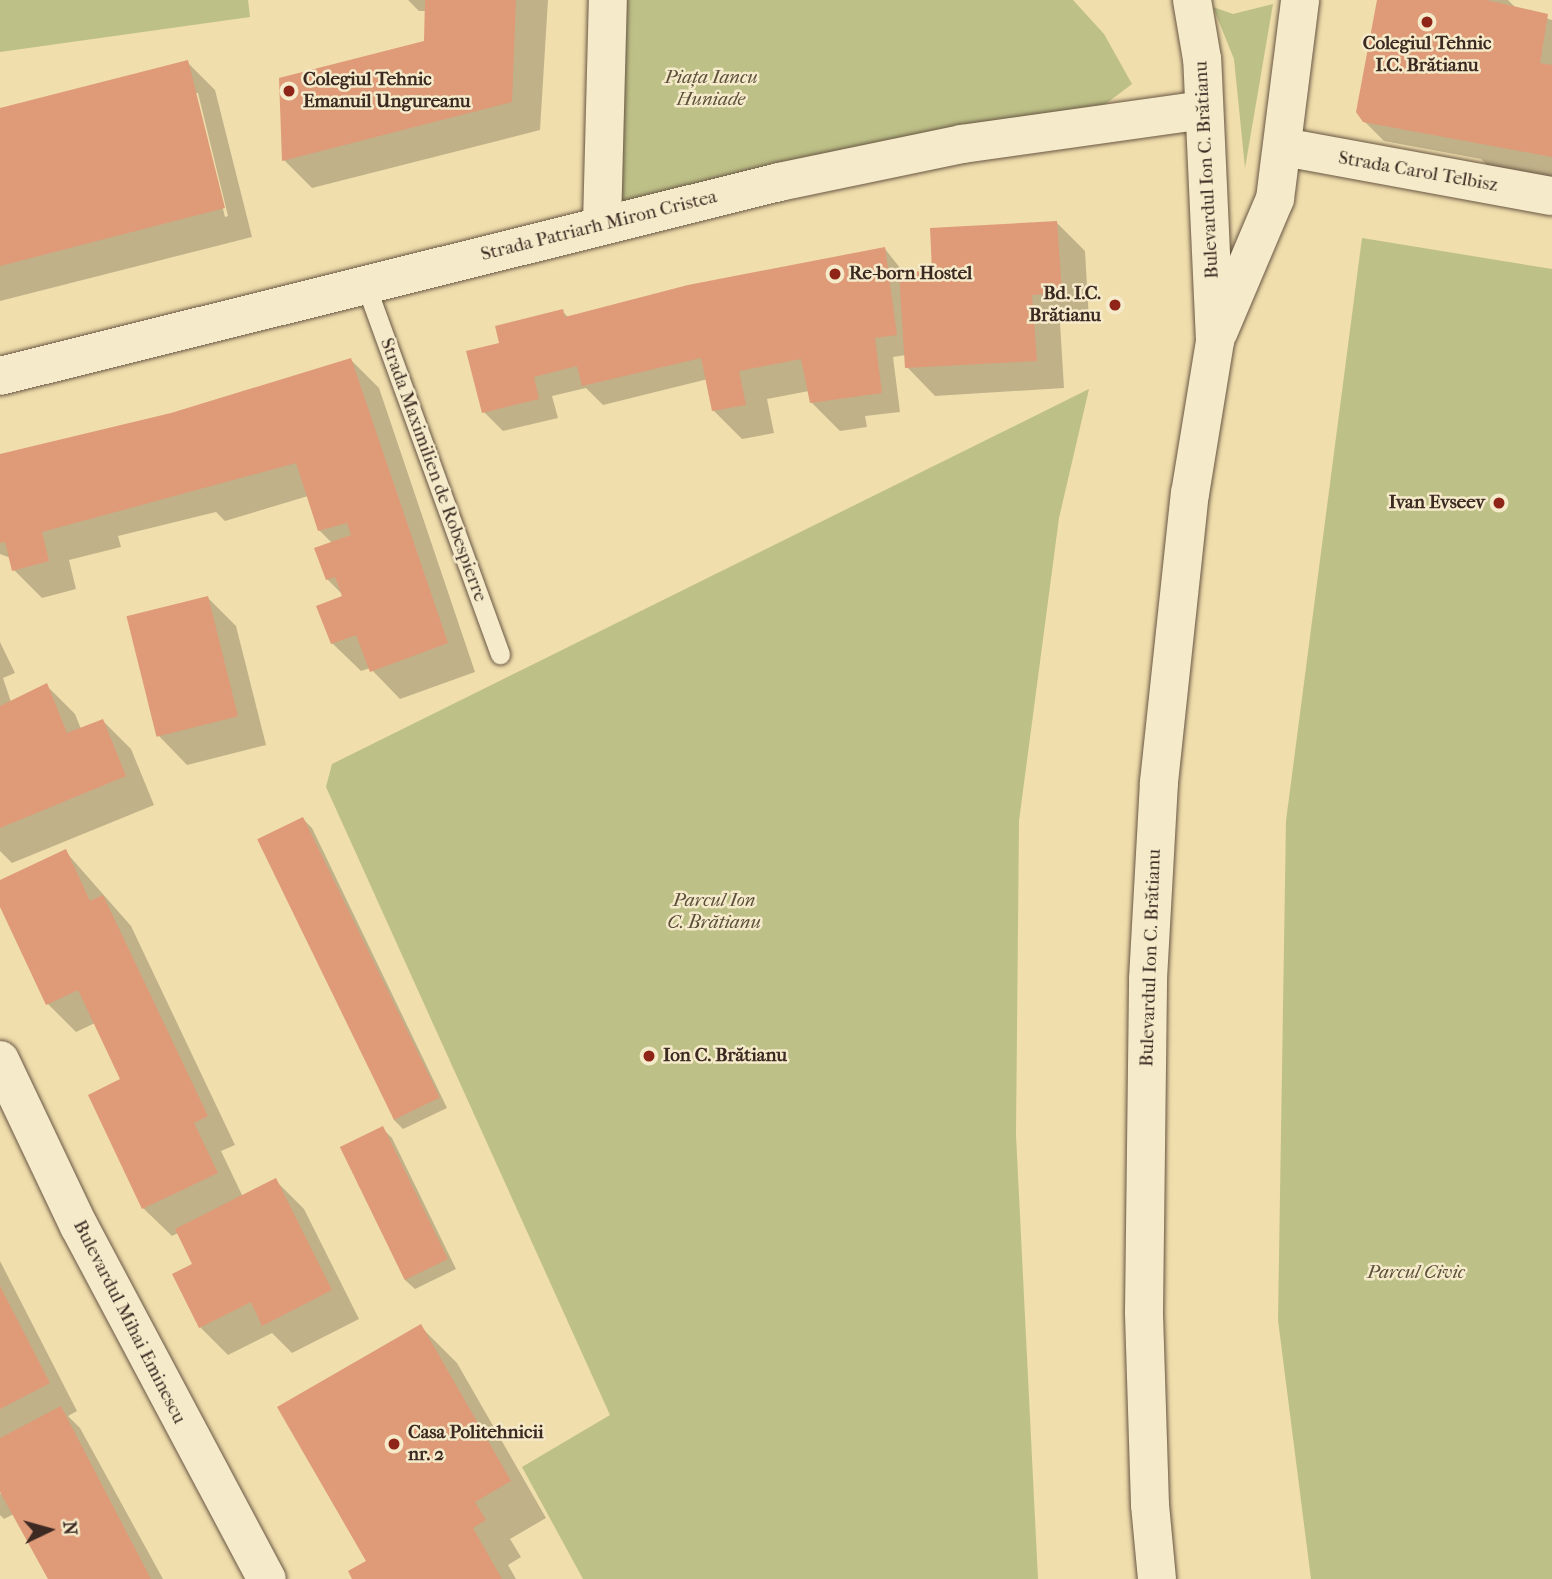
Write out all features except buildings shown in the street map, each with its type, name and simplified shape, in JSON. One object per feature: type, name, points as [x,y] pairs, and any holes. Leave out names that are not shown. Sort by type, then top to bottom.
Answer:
[{"type":"street","points":[[602,223],[608,0]]},
{"type":"street","name":"Bulevardul Ion C. Brătianu","points":[[1157,1579],[1150,1505],[1144,1312],[1148,979],[1159,782],[1190,495],[1215,341],[1202,59],[1192,0]]},
{"type":"street","name":"Bulevardul Ion C. Brătianu","points":[[1215,341],[1275,199],[1284,147],[1300,0]]},
{"type":"street","name":"Strada Patriarh Miron Cristea","points":[[0,376],[366,286],[602,223],[962,144],[1204,110]]},
{"type":"street","name":"Strada Carol Telbisz","points":[[1284,147],[1552,196]]},
{"type":"street","name":"Bulevardul Mihai Eminescu","points":[[0,1060],[92,1250],[267,1579]]},
{"type":"lane","name":"Strada Maximilien de Robespierre","points":[[366,286],[500,654]]},
{"type":"green space","points":[[0,0],[248,0],[250,17],[0,52]]},
{"type":"green space","name":"Piața Iancu Huniade","points":[[624,0],[1073,0],[1104,34],[1132,84],[1103,106],[619,202]]},
{"type":"green space","points":[[1273,4],[1245,168],[1234,59],[1213,7],[1233,14]]},
{"type":"green space","name":"Parcul Civic","points":[[1362,238],[1552,269],[1552,1579],[1311,1579],[1278,1320],[1286,821]]},
{"type":"green space","name":"Parcul Ion C. Brătianu","points":[[1089,389],[1059,518],[1019,821],[1016,1135],[1038,1579],[583,1579],[522,1467],[610,1415],[326,787],[332,764]]},
{"type":"place","name":"Colegiul Tehnic I.C. Brătianu","points":[[1427,22]]},
{"type":"place","name":"Colegiul Tehnic Emanuil Ungureanu","points":[[289,91]]},
{"type":"place","name":"Re-born Hostel","points":[[835,274]]},
{"type":"place","name":"Bd. I.C. Brătianu","points":[[1115,305]]},
{"type":"place","name":"Ivan Evseev","points":[[1499,503]]},
{"type":"place","name":"Ion C. Brătianu","points":[[649,1056]]},
{"type":"place","name":"Casa Politehnicii nr. 2","points":[[394,1444]]}]
